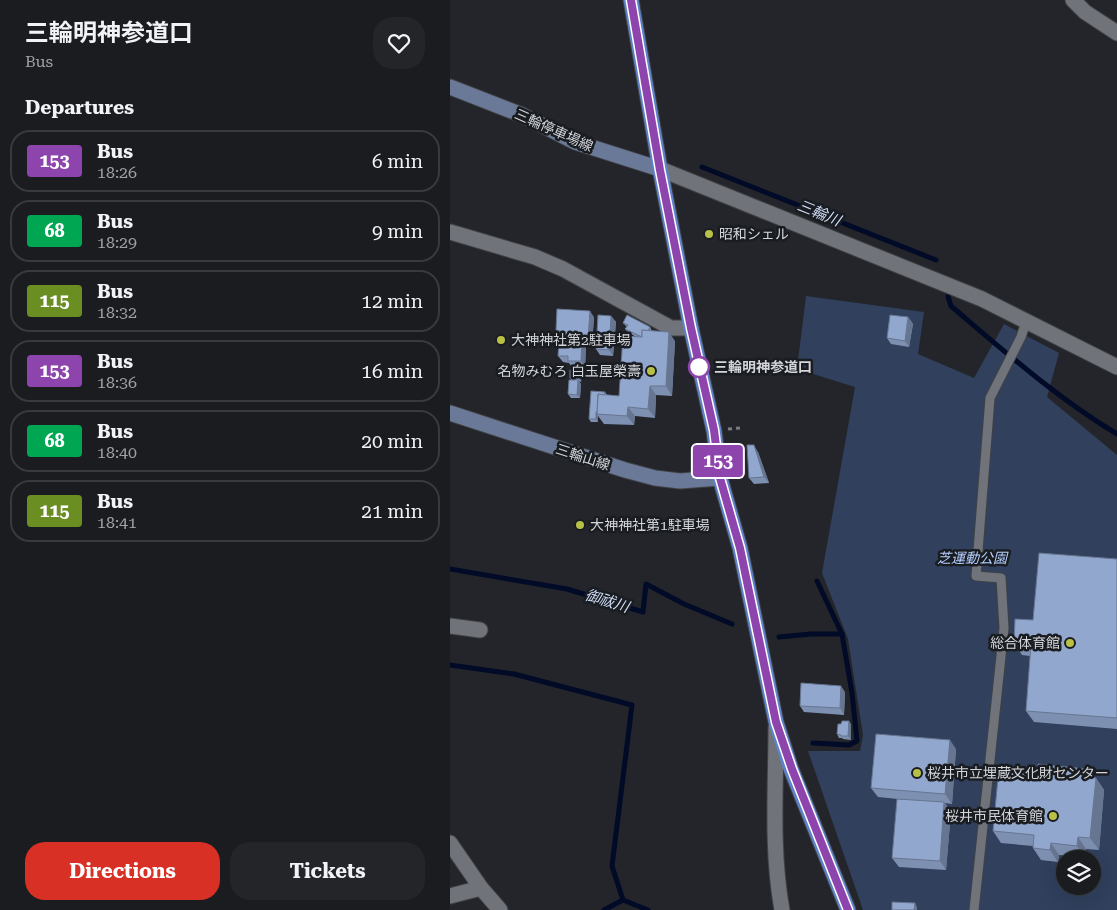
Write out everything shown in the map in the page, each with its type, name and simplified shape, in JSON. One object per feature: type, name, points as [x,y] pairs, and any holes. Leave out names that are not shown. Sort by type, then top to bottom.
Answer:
[{"type":"highway","points":[[631,0],[660,170],[691,328],[714,430],[720,478],[740,548],[776,723],[792,769],[848,910]]},
{"type":"main road","name":"三輪停車場線","points":[[450,87],[522,115],[575,142],[660,170]]},
{"type":"main road","name":"三輪山線","points":[[450,413],[625,470],[656,478],[680,481],[720,478]]},
{"type":"street","points":[[1072,0],[1085,12],[1117,33]]},
{"type":"street","points":[[660,170],[982,299],[1117,367]]},
{"type":"street","points":[[450,232],[535,257],[563,269],[671,328],[691,328]]},
{"type":"street","points":[[450,626],[480,630]]},
{"type":"street","points":[[776,723],[776,835],[779,896],[782,910]]},
{"type":"street","points":[[450,843],[481,888],[500,910]]},
{"type":"street","points":[[450,896],[481,888]]},
{"type":"lane","points":[[974,910],[1004,628],[1002,578],[976,576],[990,398],[1021,337],[1026,322]]},
{"type":"green space","name":"芝運動公園","points":[[806,296],[924,312],[918,354],[974,378],[1004,324],[1059,353],[1047,397],[1117,455],[1117,910],[863,910],[808,751],[860,751],[863,735],[848,639],[822,573],[855,387],[797,369]]},
{"type":"building","points":[[557,309],[590,311],[588,339],[582,338],[581,361],[568,361],[568,356],[558,356],[560,331],[556,330]]},
{"type":"building","points":[[598,315],[611,316],[609,350],[596,349]]},
{"type":"building","points":[[627,315],[650,327],[648,331],[642,330],[642,337],[625,329],[628,325],[623,323]]},
{"type":"building","points":[[890,315],[908,317],[905,341],[887,338]]},
{"type":"building","name":"名物みむろ 白玉屋榮壽","points":[[642,330],[669,332],[666,386],[650,386],[648,409],[628,407],[627,416],[597,414],[598,394],[619,396],[623,336],[642,337]]},
{"type":"building","points":[[570,370],[579,371],[579,378],[570,378]]},
{"type":"building","points":[[569,380],[578,380],[577,395],[568,394]]},
{"type":"building","points":[[591,391],[605,392],[604,395],[598,394],[596,419],[589,419]]},
{"type":"building","points":[[747,445],[754,445],[764,477],[749,478]]},
{"type":"building","name":"総合体育館","points":[[1039,553],[1117,559],[1117,718],[1026,711],[1031,644],[1014,643],[1015,619],[1033,620]]},
{"type":"building","points":[[801,683],[841,686],[840,708],[800,706]]},
{"type":"building","points":[[842,721],[849,721],[848,736],[837,734],[838,724],[841,724]]},
{"type":"building","name":"桜井市立埋蔵文化財センター","points":[[876,734],[950,740],[945,794],[871,788]]},
{"type":"building","name":"桜井市民体育館","points":[[1038,764],[1087,769],[1086,777],[1096,778],[1090,838],[1078,837],[1077,846],[1051,843],[1050,850],[1033,848],[1034,835],[993,831],[999,767],[1038,771]]},
{"type":"building","points":[[897,799],[944,802],[940,861],[892,858]]},
{"type":"building","points":[[892,902],[915,903],[914,910],[892,910]]},
{"type":"waterway","name":"三輪川","points":[[702,167],[936,260]]},
{"type":"waterway","name":"三輪川","points":[[948,296],[951,306],[1011,357],[1052,390],[1117,434]]},
{"type":"waterway","name":"御祓川","points":[[450,569],[567,589],[643,612],[646,584],[684,604],[732,624]]},
{"type":"waterway","points":[[813,743],[849,745],[857,741],[852,693],[842,634],[817,581]]},
{"type":"waterway","name":"御祓川","points":[[779,637],[842,634]]},
{"type":"waterway","points":[[450,665],[514,674],[632,705],[612,866],[623,900]]},
{"type":"waterway","points":[[604,910],[623,900],[648,910]]},
{"type":"bus line","name":"153","points":[[631,0],[660,170],[691,328],[714,430],[720,478],[740,548],[776,722],[792,769],[848,910]]},
{"type":"place","name":"昭和シェル","points":[[709,234]]},
{"type":"place","name":"大神神社第2駐車場","points":[[501,340]]},
{"type":"place","name":"三輪明神参道口","points":[[699,367]]},
{"type":"place","name":"名物みむろ 白玉屋榮壽","points":[[651,371]]},
{"type":"place","name":"大神神社第1駐車場","points":[[580,525]]},
{"type":"place","name":"総合体育館","points":[[1070,643]]},
{"type":"place","name":"桜井市立埋蔵文化財センター","points":[[917,773]]},
{"type":"place","name":"桜井市民体育館","points":[[1053,816]]}]
